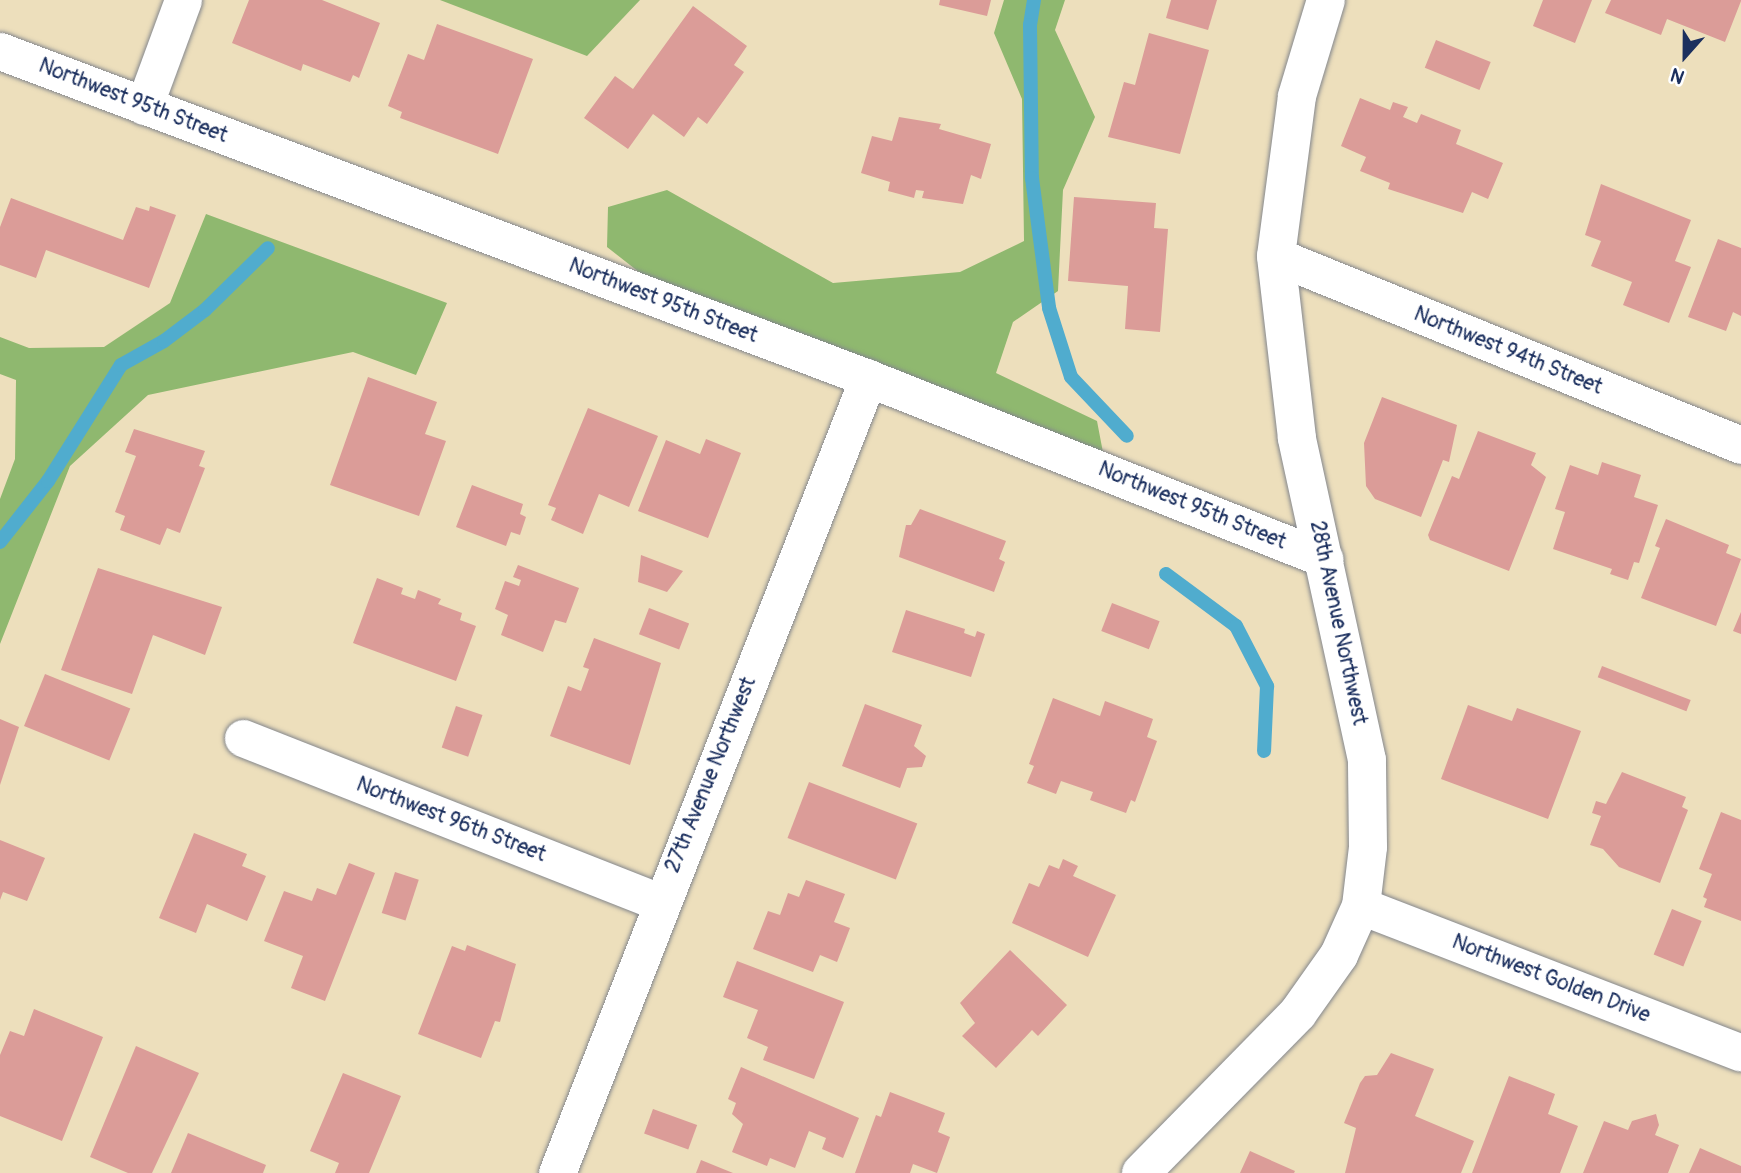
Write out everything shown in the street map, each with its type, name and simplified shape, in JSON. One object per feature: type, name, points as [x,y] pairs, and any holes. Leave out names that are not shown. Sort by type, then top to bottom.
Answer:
[{"type":"street","points":[[144,106],[183,0]]},
{"type":"street","name":"28th Avenue Northwest","points":[[1142,1173],[1298,1013],[1339,955],[1361,906],[1368,847],[1367,761],[1297,438],[1276,256],[1297,96],[1326,0]]},
{"type":"street","name":"Northwest 95th Street","points":[[0,51],[868,378],[1324,559]]},
{"type":"street","name":"Northwest 94th Street","points":[[1276,256],[1741,445]]},
{"type":"street","name":"27th Avenue Northwest","points":[[557,1173],[660,902],[868,378]]},
{"type":"street","name":"Northwest 96th Street","points":[[243,738],[660,902]]},
{"type":"street","name":"Northwest Golden Drive","points":[[1361,906],[1741,1053]]},
{"type":"green space","points":[[440,0],[640,0],[587,56]]},
{"type":"green space","points":[[1004,0],[1065,0],[1055,30],[1095,117],[1063,190],[1058,291],[1013,322],[996,373],[1097,421],[1105,463],[667,294],[607,247],[608,207],[667,190],[833,283],[960,272],[1024,241],[1022,99],[994,33]]},
{"type":"green space","points":[[206,214],[447,303],[416,375],[353,352],[148,395],[70,466],[0,644],[0,499],[15,459],[16,380],[0,374],[0,337],[29,348],[104,347],[170,303]]},
{"type":"building","points":[[249,0],[322,0],[380,23],[359,78],[353,75],[350,82],[303,64],[301,71],[232,43]]},
{"type":"building","points":[[940,0],[991,0],[987,16],[939,5]]},
{"type":"building","points":[[1171,0],[1217,0],[1208,30],[1166,18]]},
{"type":"building","points":[[1543,0],[1592,0],[1575,43],[1533,26]]},
{"type":"building","points":[[1611,0],[1741,1],[1725,42],[1667,19],[1661,35],[1605,13]]},
{"type":"building","points":[[693,6],[747,46],[734,65],[744,72],[707,124],[698,117],[684,137],[653,114],[628,149],[584,118],[615,76],[633,89]]},
{"type":"building","points":[[437,24],[533,59],[498,154],[400,118],[402,112],[388,106],[408,54],[424,60]]},
{"type":"building","points":[[1149,33],[1209,50],[1180,154],[1108,137],[1124,82],[1135,85]]},
{"type":"building","points":[[1436,40],[1491,62],[1479,90],[1425,68]]},
{"type":"building","points":[[1360,98],[1390,110],[1393,102],[1408,107],[1403,117],[1417,123],[1421,114],[1461,130],[1456,144],[1503,163],[1488,199],[1472,192],[1463,213],[1388,189],[1390,183],[1360,171],[1366,157],[1341,146]]},
{"type":"building","points":[[899,117],[941,124],[939,129],[991,144],[981,179],[971,175],[963,204],[922,198],[924,191],[916,190],[914,198],[888,191],[890,182],[861,173],[872,136],[892,141]]},
{"type":"building","points":[[1601,184],[1691,220],[1675,261],[1691,267],[1669,323],[1623,305],[1632,282],[1591,266],[1601,241],[1585,235]]},
{"type":"building","points":[[1074,197],[1156,203],[1154,228],[1168,229],[1160,332],[1125,329],[1128,286],[1068,281]]},
{"type":"building","points":[[11,198],[123,240],[136,207],[149,211],[150,206],[176,215],[149,288],[46,250],[36,278],[0,265],[0,227]]},
{"type":"building","points":[[1718,239],[1741,248],[1741,316],[1733,312],[1726,331],[1688,317]]},
{"type":"building","points":[[368,377],[437,402],[425,434],[446,441],[419,516],[330,485]]},
{"type":"building","points":[[1382,397],[1457,425],[1449,462],[1443,460],[1421,517],[1375,499],[1366,486],[1364,443]]},
{"type":"building","points":[[588,408],[658,436],[629,507],[599,494],[583,534],[551,520],[556,508],[548,505]]},
{"type":"building","points":[[134,429],[205,451],[199,466],[205,468],[180,533],[167,528],[160,545],[120,530],[125,516],[115,512],[136,456],[125,452]]},
{"type":"building","points":[[1478,431],[1536,453],[1531,465],[1546,477],[1509,571],[1430,540],[1428,535],[1452,476],[1459,479]]},
{"type":"building","points":[[706,439],[741,453],[708,538],[638,511],[666,440],[700,454]]},
{"type":"building","points":[[1602,462],[1641,475],[1634,497],[1658,505],[1639,563],[1634,562],[1628,580],[1610,574],[1612,569],[1553,549],[1565,512],[1555,509],[1570,465],[1598,475]]},
{"type":"building","points":[[472,485],[523,504],[520,514],[526,517],[520,535],[511,532],[506,546],[456,527]]},
{"type":"building","points":[[920,509],[1006,541],[999,559],[1005,562],[994,592],[899,557],[906,525],[911,525]]},
{"type":"building","points":[[1666,519],[1729,545],[1726,553],[1741,559],[1716,626],[1641,598],[1660,548],[1655,546]]},
{"type":"building","points":[[641,555],[683,571],[667,592],[638,582]]},
{"type":"building","points":[[518,565],[579,588],[566,623],[555,620],[543,652],[501,635],[508,615],[495,609],[505,581],[519,586],[521,580],[513,577]]},
{"type":"building","points":[[98,568],[222,607],[205,655],[153,635],[132,694],[61,670]]},
{"type":"building","points":[[377,578],[403,588],[401,594],[415,599],[418,590],[441,599],[438,604],[462,613],[460,620],[476,626],[456,681],[353,643]]},
{"type":"building","points":[[1112,603],[1160,621],[1149,649],[1101,631]]},
{"type":"building","points":[[649,608],[689,623],[679,650],[639,634]]},
{"type":"building","points":[[906,610],[965,629],[964,633],[975,637],[977,631],[985,634],[971,677],[892,652]]},
{"type":"building","points":[[1741,612],[1741,634],[1733,631]]},
{"type":"building","points":[[594,638],[661,663],[630,765],[550,736],[568,686],[581,691],[589,669],[583,667]]},
{"type":"building","points":[[1602,666],[1691,700],[1686,711],[1598,677]]},
{"type":"building","points":[[45,674],[130,708],[109,760],[24,726]]},
{"type":"building","points":[[1053,698],[1100,716],[1105,701],[1153,719],[1147,737],[1157,741],[1135,802],[1131,800],[1126,813],[1090,800],[1093,792],[1061,781],[1056,794],[1027,783],[1034,766],[1029,764]]},
{"type":"building","points":[[865,704],[922,725],[914,746],[926,756],[922,767],[907,768],[900,788],[842,766]]},
{"type":"building","points":[[1468,705],[1512,721],[1517,708],[1581,731],[1548,819],[1441,779]]},
{"type":"building","points":[[456,706],[482,715],[468,757],[442,748]]},
{"type":"building","points":[[0,719],[19,727],[0,785]]},
{"type":"building","points":[[1622,772],[1686,797],[1682,807],[1688,810],[1660,883],[1619,867],[1603,849],[1590,845],[1601,816],[1592,813],[1596,801],[1606,804]]},
{"type":"building","points":[[809,782],[917,824],[896,880],[787,838]]},
{"type":"building","points":[[1721,812],[1741,820],[1741,921],[1704,907],[1707,899],[1703,897],[1712,874],[1699,869]]},
{"type":"building","points":[[194,833],[247,854],[242,866],[266,876],[247,921],[207,904],[196,933],[159,918]]},
{"type":"building","points":[[0,840],[45,858],[27,901],[3,892],[0,900]]},
{"type":"building","points":[[1063,859],[1078,866],[1073,876],[1116,895],[1088,957],[1012,923],[1029,883],[1039,887],[1049,865],[1059,869]]},
{"type":"building","points":[[349,863],[375,873],[325,1001],[291,988],[303,956],[264,941],[284,891],[312,901],[317,888],[336,895]]},
{"type":"building","points":[[395,872],[419,880],[405,921],[382,913]]},
{"type":"building","points":[[806,880],[845,894],[834,922],[850,928],[837,962],[820,955],[813,972],[753,949],[768,911],[780,915],[788,893],[799,897]]},
{"type":"building","points":[[1672,909],[1702,921],[1683,966],[1654,954]]},
{"type":"building","points":[[467,945],[516,964],[500,1022],[495,1021],[481,1058],[418,1034],[452,946],[465,951]]},
{"type":"building","points":[[1010,950],[1067,1005],[1038,1036],[1032,1030],[996,1068],[962,1036],[975,1023],[960,1003]]},
{"type":"building","points":[[737,961],[844,1002],[814,1079],[763,1060],[768,1047],[747,1038],[758,1010],[723,997]]},
{"type":"building","points":[[34,1009],[103,1037],[62,1141],[0,1116],[0,1055],[10,1031],[24,1036]]},
{"type":"building","points":[[136,1046],[199,1073],[152,1173],[128,1173],[90,1157]]},
{"type":"building","points":[[1391,1053],[1434,1069],[1415,1116],[1474,1141],[1461,1173],[1345,1173],[1356,1128],[1344,1123],[1360,1083],[1365,1076],[1377,1075]]},
{"type":"building","points":[[741,1067],[859,1118],[843,1158],[822,1149],[826,1138],[809,1131],[795,1168],[770,1158],[767,1166],[732,1152],[743,1124],[732,1114],[736,1103],[728,1099]]},
{"type":"building","points":[[343,1073],[401,1096],[369,1173],[335,1173],[339,1163],[310,1151]]},
{"type":"building","points":[[1509,1076],[1555,1094],[1548,1114],[1578,1126],[1560,1173],[1472,1173]]},
{"type":"building","points":[[890,1092],[945,1113],[938,1132],[950,1137],[937,1173],[913,1164],[910,1173],[855,1173],[876,1115],[881,1117]]},
{"type":"building","points":[[653,1109],[697,1125],[688,1150],[644,1133]]},
{"type":"building","points":[[1656,1114],[1659,1125],[1655,1135],[1679,1145],[1668,1173],[1583,1173],[1604,1121],[1628,1130],[1632,1121]]},
{"type":"building","points":[[188,1133],[266,1165],[263,1173],[171,1173]]},
{"type":"building","points":[[1700,1148],[1741,1166],[1741,1173],[1689,1173]]},
{"type":"building","points":[[1250,1151],[1295,1171],[1240,1173]]},
{"type":"building","points":[[701,1160],[733,1173],[696,1173]]},
{"type":"waterway","points":[[1034,0],[1030,25],[1032,178],[1049,308],[1071,377],[1127,436]]},
{"type":"waterway","points":[[0,542],[48,481],[121,365],[164,341],[205,310],[268,248]]},
{"type":"waterway","points":[[1166,574],[1236,626],[1267,686],[1264,751]]}]
